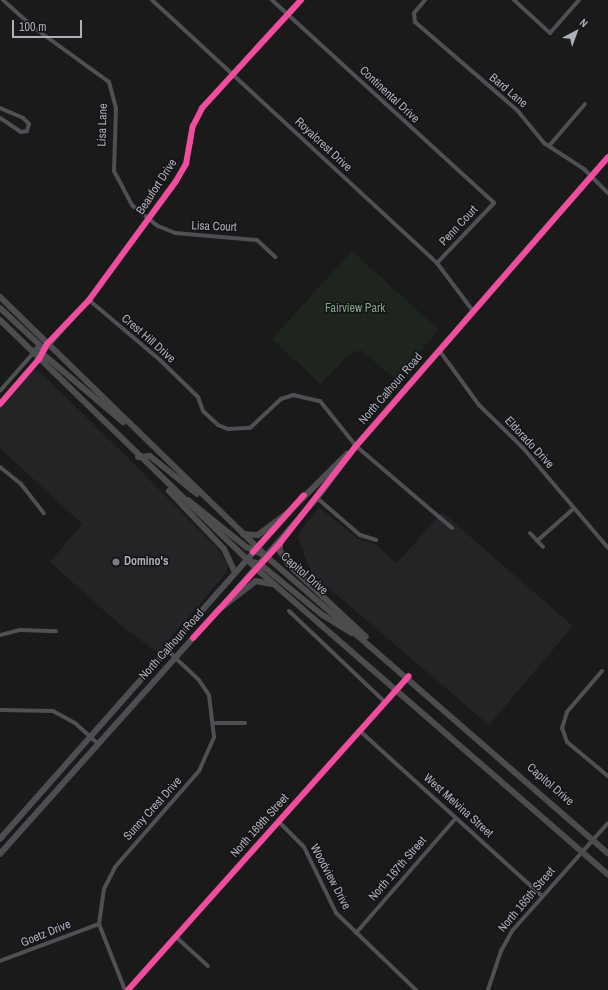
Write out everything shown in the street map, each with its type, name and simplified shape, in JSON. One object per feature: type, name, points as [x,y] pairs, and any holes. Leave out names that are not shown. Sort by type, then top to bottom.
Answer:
[{"type":"main road","name":"North Calhoun Road","points":[[0,854],[175,657],[280,543],[317,498],[356,446],[608,157]]},
{"type":"main road","points":[[0,297],[41,349],[39,359],[138,457],[247,560],[258,566],[321,614],[361,637]]},
{"type":"main road","points":[[0,308],[89,394],[143,437],[243,534],[256,550]]},
{"type":"main road","points":[[0,320],[41,349]]},
{"type":"main road","name":"North Calhoun Road","points":[[0,839],[168,651],[288,512],[356,446]]},
{"type":"main road","points":[[138,457],[150,456],[209,501]]},
{"type":"main road","points":[[158,476],[185,511],[224,549],[235,573]]},
{"type":"main road","points":[[171,488],[256,550]]},
{"type":"main road","points":[[243,534],[258,535],[288,512]]},
{"type":"main road","points":[[280,543],[280,551],[289,565],[389,660]]},
{"type":"main road","name":"Capitol Drive","points":[[256,550],[267,557],[409,676],[608,853]]},
{"type":"main road","points":[[258,566],[276,586],[608,874]]},
{"type":"main road","points":[[217,611],[256,581],[276,586]]},
{"type":"street","name":"Lisa Lane","points":[[3,0],[33,27],[109,82],[116,108],[114,171],[129,200],[149,218]]},
{"type":"street","name":"Royalcrest Drive","points":[[152,0],[437,263],[473,311]]},
{"type":"street","name":"Continental Drive","points":[[272,0],[494,203]]},
{"type":"street","name":"Beaufort Drive","points":[[0,391],[89,300],[149,218],[186,164],[196,116],[301,0]]},
{"type":"street","name":"Bard Lane","points":[[425,0],[413,18],[517,110],[549,146],[591,177],[608,193]]},
{"type":"street","points":[[514,0],[550,33],[579,0]]},
{"type":"street","points":[[549,146],[585,104]]},
{"type":"street","points":[[0,108],[23,118],[29,124],[27,131],[21,132],[0,118]]},
{"type":"street","name":"Penn Court","points":[[437,263],[494,203]]},
{"type":"street","name":"Lisa Court","points":[[149,218],[184,236],[257,240],[275,257]]},
{"type":"street","name":"Crest Hill Drive","points":[[89,300],[160,360],[198,397],[203,411],[218,425],[228,429],[250,428],[281,399],[300,394],[312,397],[328,409],[356,446],[452,528]]},
{"type":"street","name":"Eldorado Drive","points":[[439,350],[480,405],[536,463],[573,509],[608,548]]},
{"type":"street","points":[[0,404],[39,359]]},
{"type":"street","points":[[0,467],[21,484],[44,513]]},
{"type":"street","points":[[317,498],[360,535],[376,540]]},
{"type":"street","points":[[537,541],[573,509]]},
{"type":"street","points":[[530,533],[543,547]]},
{"type":"street","points":[[288,611],[385,702]]},
{"type":"street","points":[[0,635],[20,630],[56,631]]},
{"type":"street","name":"Sunny Crest Drive","points":[[127,990],[99,924],[101,902],[110,875],[199,771],[211,749],[215,723],[204,688],[168,651]]},
{"type":"street","points":[[602,670],[568,712],[562,728],[567,742],[608,776]]},
{"type":"street","name":"North 169th Street","points":[[127,990],[409,676]]},
{"type":"street","points":[[0,710],[53,711],[98,744]]},
{"type":"street","points":[[215,723],[245,723]]},
{"type":"street","name":"West Melvina Street","points":[[360,731],[542,896]]},
{"type":"street","name":"North 167th Street","points":[[356,933],[456,818]]},
{"type":"street","name":"Woodview Drive","points":[[279,822],[304,847],[332,907],[356,933],[416,990]]},
{"type":"street","name":"North 165th Street","points":[[488,990],[506,940],[542,896],[608,823]]},
{"type":"street","name":"Goetz Drive","points":[[0,961],[99,924]]},
{"type":"street","points":[[176,937],[208,966]]},
{"type":"shaded area","points":[[33,370],[38,370],[124,454],[217,548],[228,564],[226,573],[158,653],[118,623],[50,562],[82,524],[0,448],[0,408]]},
{"type":"shaded area","points":[[319,507],[357,538],[375,544],[397,563],[442,512],[573,626],[489,725],[311,573],[297,536]]},
{"type":"green space","name":"Fairview Park","points":[[352,251],[439,330],[395,379],[361,350],[349,354],[321,384],[272,339]]},
{"type":"cycle path","points":[[0,404],[39,359],[47,344],[89,300],[176,181],[186,164],[193,126],[202,108],[301,0]]},
{"type":"cycle path","points":[[193,638],[280,543],[356,446],[608,157]]},
{"type":"cycle path","points":[[253,552],[304,495]]},
{"type":"cycle path","points":[[128,990],[409,676]]},
{"type":"place","name":"Domino's","points":[[116,562]]}]
